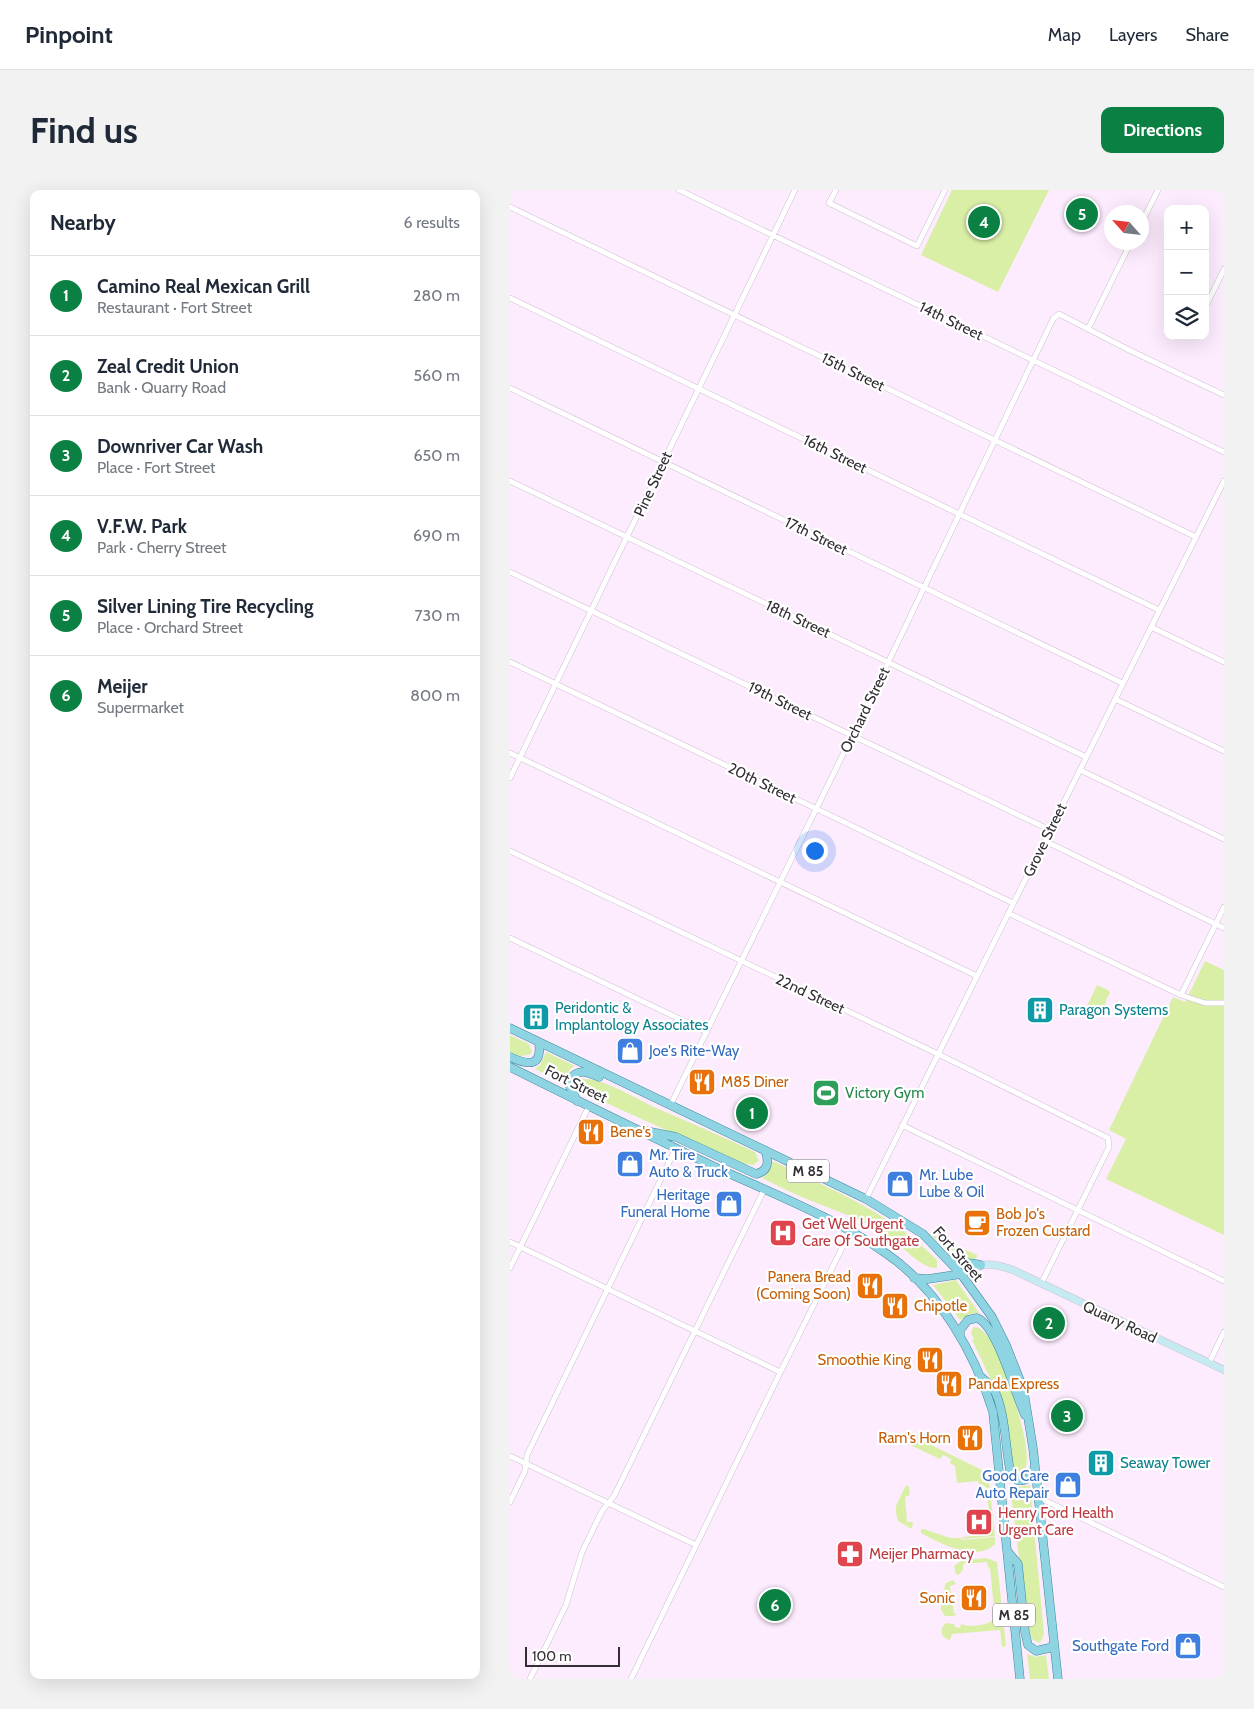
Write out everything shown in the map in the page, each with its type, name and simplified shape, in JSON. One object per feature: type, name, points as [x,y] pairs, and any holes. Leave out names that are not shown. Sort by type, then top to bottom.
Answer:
[{"type":"main road","name":"Fort Street","points":[[510,1028],[866,1199],[922,1234],[961,1274],[992,1317],[1006,1345],[1021,1383],[1035,1466],[1058,1679]]},
{"type":"main road","points":[[510,1057],[524,1063],[534,1062],[538,1059],[540,1052],[539,1042]]},
{"type":"main road","name":"Fort Street","points":[[510,1067],[577,1101],[834,1222],[888,1255],[914,1278],[937,1304],[960,1335],[980,1376],[992,1412],[1020,1679]]},
{"type":"main road","points":[[577,1101],[572,1092],[570,1080],[575,1074],[584,1071],[672,1112],[697,1118]]},
{"type":"main road","points":[[634,1128],[676,1137],[756,1174],[761,1173],[768,1162],[765,1150]]},
{"type":"main road","points":[[945,1257],[958,1263],[981,1265]]},
{"type":"main road","points":[[914,1278],[928,1279],[961,1274]]},
{"type":"main road","points":[[960,1335],[963,1325],[972,1318],[980,1319],[987,1325],[1001,1352],[1017,1398],[1029,1424]]},
{"type":"main road","points":[[980,1376],[992,1387],[996,1396],[1011,1475],[1017,1480],[1026,1480],[1035,1466]]},
{"type":"main road","points":[[1008,1552],[1018,1564],[1024,1632],[1028,1644],[1030,1648],[1036,1651],[1044,1650],[1053,1645]]},
{"type":"street","name":"14th Street","points":[[679,190],[1224,452]]},
{"type":"street","name":"Pine Street","points":[[510,778],[795,190]]},
{"type":"street","points":[[836,190],[829,204],[917,246],[945,190]]},
{"type":"street","points":[[1149,208],[1158,190]]},
{"type":"street","name":"15th Street","points":[[510,207],[1196,537]]},
{"type":"street","points":[[1127,250],[1088,329],[1224,395]]},
{"type":"street","points":[[1209,300],[1224,269]]},
{"type":"street","name":"16th Street","points":[[510,298],[1160,610]]},
{"type":"street","name":"Orchard Street","points":[[670,1106],[853,736],[1053,320],[1059,314],[1088,329]]},
{"type":"street","name":"17th Street","points":[[510,388],[1122,683]]},
{"type":"street","name":"18th Street","points":[[510,481],[1086,757]]},
{"type":"street","name":"Grove Street","points":[[866,1199],[1223,484]]},
{"type":"street","name":"19th Street","points":[[510,572],[1050,830]]},
{"type":"street","points":[[1151,627],[1224,662]]},
{"type":"street","name":"20th Street","points":[[510,662],[1013,903]]},
{"type":"street","points":[[1115,699],[1224,751]]},
{"type":"street","points":[[510,753],[977,976]]},
{"type":"street","points":[[1080,770],[1224,839]]},
{"type":"street","points":[[1044,841],[1224,928]]},
{"type":"street","name":"22nd Street","points":[[510,852],[938,1054],[1105,1136],[1109,1140],[1109,1146],[1077,1211]]},
{"type":"street","points":[[1180,995],[1224,907]]},
{"type":"street","points":[[1008,912],[1180,995],[1205,1003],[1224,1004]]},
{"type":"street","points":[[510,938],[707,1032]]},
{"type":"street","points":[[510,1268],[589,1106]]},
{"type":"street","points":[[902,1125],[1224,1281]]},
{"type":"street","points":[[510,1502],[525,1471],[527,1455],[676,1148]]},
{"type":"street","points":[[530,1679],[566,1605],[582,1552],[602,1511],[614,1496],[764,1190]]},
{"type":"street","points":[[1041,1284],[1077,1211]]},
{"type":"street","points":[[631,1679],[850,1232]]},
{"type":"street","points":[[510,1242],[780,1372]]},
{"type":"street","points":[[961,1274],[974,1270],[981,1265]]},
{"type":"street","name":"Quarry Road","points":[[981,1265],[1006,1268],[1224,1370]]},
{"type":"street","points":[[1209,1362],[1224,1332]]},
{"type":"street","points":[[510,1456],[696,1545]]},
{"type":"street","points":[[1038,1497],[1224,1587]]},
{"type":"green space","points":[[952,190],[1049,190],[998,292],[921,255]]},
{"type":"green space","points":[[1205,961],[1224,970],[1224,1235],[1106,1179],[1126,1139],[1109,1130],[1173,997],[1185,1002]]},
{"type":"green space","points":[[1097,985],[1108,990],[1110,993],[1106,1000],[1105,1012],[1100,1012],[1087,1006]]},
{"type":"green space","points":[[510,1035],[529,1044],[531,1054],[522,1056],[510,1054]]},
{"type":"green space","points":[[546,1052],[575,1066],[570,1069],[564,1083],[535,1069],[540,1065]]},
{"type":"green space","points":[[582,1079],[591,1079],[611,1086],[755,1152],[759,1161],[753,1165],[740,1164],[583,1092],[578,1082]]},
{"type":"green space","points":[[773,1161],[860,1203],[880,1215],[919,1243],[937,1260],[937,1268],[931,1268],[918,1261],[893,1240],[867,1224],[799,1196],[762,1178],[767,1174]]},
{"type":"green space","points":[[929,1233],[977,1255],[977,1257],[975,1259],[957,1260]]},
{"type":"green space","points":[[956,1280],[979,1313],[970,1314],[960,1320],[933,1285]]},
{"type":"green space","points":[[974,1327],[980,1329],[988,1337],[990,1336],[1009,1385],[1023,1429],[1026,1449],[1026,1464],[1022,1474],[1015,1469],[1011,1462],[1000,1399],[972,1340],[974,1339],[971,1332]]},
{"type":"green space","points":[[908,1433],[922,1438],[921,1440],[988,1473],[995,1536],[963,1539],[962,1537],[986,1535],[991,1527],[986,1487],[979,1484],[978,1481],[957,1483],[955,1466],[950,1463],[951,1459],[943,1455],[940,1459],[906,1443],[904,1438]]},
{"type":"green space","points":[[907,1485],[910,1495],[905,1497],[907,1522],[913,1522],[912,1528],[898,1521],[896,1513],[896,1506]]},
{"type":"green space","points":[[1010,1485],[1018,1487],[1030,1485],[1044,1634],[1040,1643],[1033,1640],[1028,1630]]},
{"type":"green space","points":[[921,1529],[950,1538],[961,1538],[962,1540],[995,1537],[995,1544],[978,1552],[968,1552],[938,1542],[921,1533]]},
{"type":"green space","points":[[986,1558],[997,1562],[1006,1646],[1002,1647],[1000,1630],[952,1634],[950,1640],[944,1637],[941,1630],[946,1623],[954,1624],[955,1627],[960,1628],[961,1624],[970,1626],[995,1620],[990,1568],[987,1562],[963,1564],[963,1570],[958,1575],[954,1566],[961,1561]]},
{"type":"green space","points":[[953,1580],[956,1584],[950,1586],[954,1614],[958,1613],[954,1616],[945,1616],[941,1610],[942,1596],[946,1583]]},
{"type":"green space","points":[[1027,1654],[1036,1657],[1046,1655],[1049,1679],[1030,1679]]},
{"type":"place","name":"Silver Lining Tire Recycling","points":[[1082,214]]},
{"type":"place","name":"V.F.W. Park","points":[[984,222]]},
{"type":"place","name":"Paragon Systems","points":[[1040,1010]]},
{"type":"place","name":"Peridontic & Implantology Associates","points":[[536,1017]]},
{"type":"place","name":"Joe's Rite-Way","points":[[630,1051]]},
{"type":"place","name":"M85 Diner","points":[[702,1082]]},
{"type":"place","name":"Victory Gym","points":[[826,1093]]},
{"type":"place","name":"Camino Real Mexican Grill","points":[[752,1113]]},
{"type":"place","name":"Bene's","points":[[591,1132]]},
{"type":"place","name":"Mr. Tire Auto & Truck","points":[[630,1164]]},
{"type":"place","name":"Mr. Lube Lube & Oil","points":[[900,1184]]},
{"type":"place","name":"Heritage Funeral Home","points":[[729,1204]]},
{"type":"place","name":"Bob Jo's Frozen Custard","points":[[977,1223]]},
{"type":"place","name":"Get Well Urgent Care Of Southgate","points":[[783,1233]]},
{"type":"place","name":"Panera Bread (Coming Soon)","points":[[870,1286]]},
{"type":"place","name":"Chipotle","points":[[895,1306]]},
{"type":"place","name":"Zeal Credit Union","points":[[1049,1323]]},
{"type":"place","name":"Smoothie King","points":[[930,1360]]},
{"type":"place","name":"Panda Express","points":[[949,1384]]},
{"type":"place","name":"Downriver Car Wash","points":[[1067,1416]]},
{"type":"place","name":"Ram's Horn","points":[[970,1438]]},
{"type":"place","name":"Seaway Tower","points":[[1101,1463]]},
{"type":"place","name":"Good Care Auto Repair","points":[[1068,1485]]},
{"type":"place","name":"Henry Ford Health Urgent Care","points":[[979,1522]]},
{"type":"place","name":"Meijer Pharmacy","points":[[850,1554]]},
{"type":"place","name":"Sonic","points":[[974,1598]]},
{"type":"place","name":"Meijer","points":[[775,1605]]},
{"type":"place","name":"Southgate Ford","points":[[1188,1646]]}]
